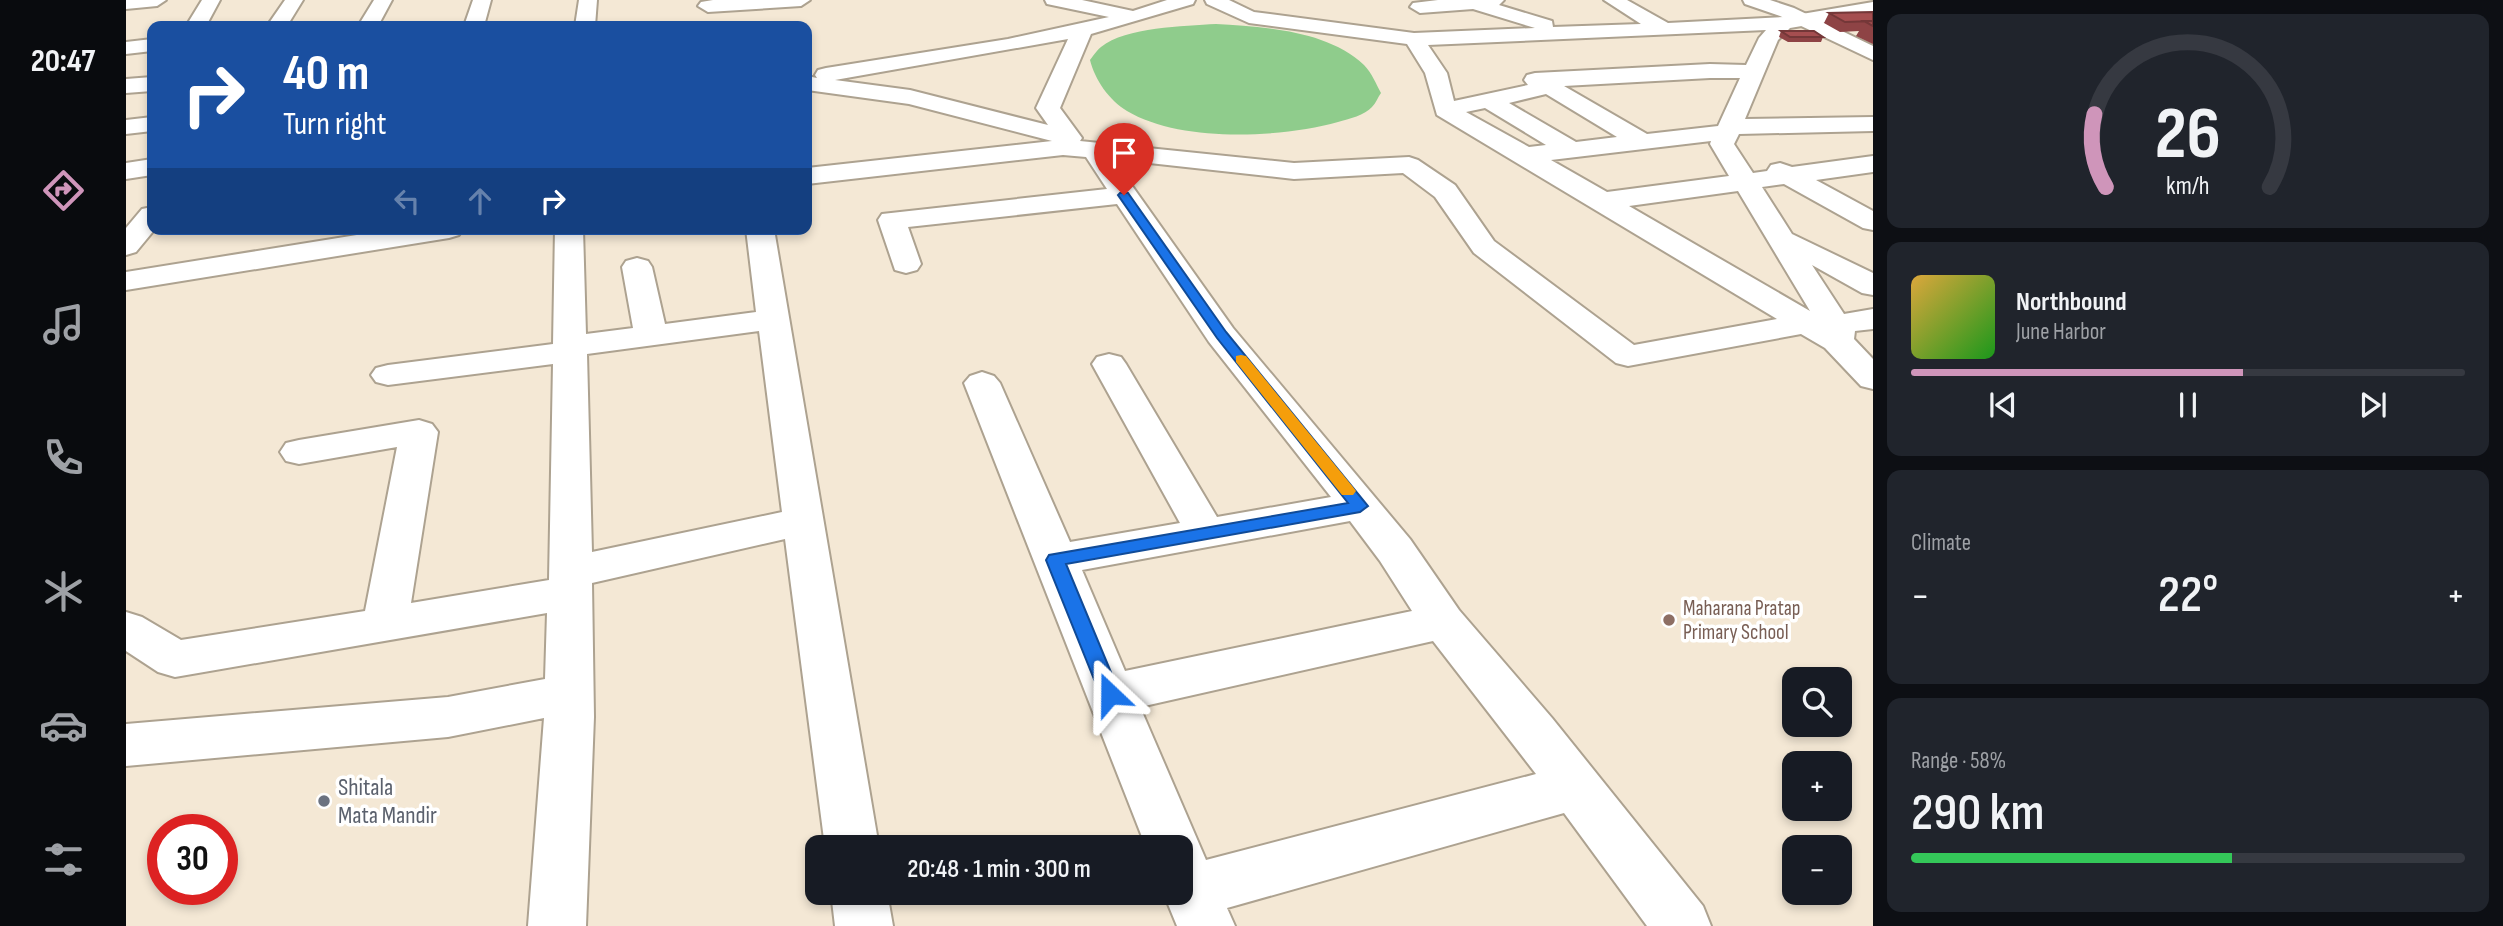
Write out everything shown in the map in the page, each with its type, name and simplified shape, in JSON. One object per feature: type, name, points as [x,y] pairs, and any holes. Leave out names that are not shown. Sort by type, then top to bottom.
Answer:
[{"type":"street","points":[[126,3],[157,0]]},
{"type":"street","points":[[199,21],[211,0]]},
{"type":"street","points":[[280,21],[294,0]]},
{"type":"street","points":[[371,21],[383,0]]},
{"type":"street","points":[[476,21],[482,0]]},
{"type":"street","points":[[586,21],[588,0]]},
{"type":"street","points":[[712,21],[707,3],[802,0]]},
{"type":"street","points":[[1054,0],[1137,17],[1250,17],[1414,39],[1664,29],[1787,14],[1873,8]]},
{"type":"street","points":[[812,79],[1082,31],[1137,17],[1186,0]]},
{"type":"street","points":[[1214,0],[1250,17]]},
{"type":"street","points":[[1420,7],[1495,0]]},
{"type":"street","points":[[1613,0],[1664,29]]},
{"type":"street","points":[[1752,0],[1873,54]]},
{"type":"street","points":[[1474,3],[1574,34]]},
{"type":"street","points":[[1718,135],[1754,72],[1769,37],[1787,14]]},
{"type":"street","points":[[812,81],[910,97],[1070,138],[1048,108],[1082,31]]},
{"type":"street","points":[[1414,39],[1436,73],[1445,110],[1826,329]]},
{"type":"street","points":[[126,48],[147,46]]},
{"type":"street","points":[[1445,110],[1555,83],[1710,71],[1754,72]]},
{"type":"street","points":[[1555,83],[1638,143],[1778,234],[1873,286]]},
{"type":"street","points":[[126,86],[147,84]]},
{"type":"street","points":[[1488,100],[1572,150]]},
{"type":"street","points":[[1525,155],[1718,135],[1873,124]]},
{"type":"street","points":[[126,127],[147,125]]},
{"type":"street","points":[[1718,135],[1873,222]]},
{"type":"street","points":[[1718,135],[1778,234],[1826,329],[1873,379]]},
{"type":"street","points":[[877,195],[1063,147],[1294,172],[1409,165],[1445,191],[1484,247],[1628,356],[1826,329],[1873,319]]},
{"type":"street","points":[[1063,147],[1094,151],[1222,335],[1395,550],[1443,622],[1682,926]]},
{"type":"street","points":[[1603,201],[1786,174],[1870,166]]},
{"type":"street","points":[[126,171],[147,168]]},
{"type":"street","points":[[812,177],[877,195],[1124,195]]},
{"type":"street","points":[[877,195],[906,264]]},
{"type":"street","points":[[1833,200],[1873,196]]},
{"type":"street","points":[[126,246],[147,205]]},
{"type":"street","points":[[126,281],[412,235]]},
{"type":"street","points":[[557,926],[569,694],[569,235]]},
{"type":"street","points":[[761,235],[850,835]]},
{"type":"street","points":[[637,267],[651,335]]},
{"type":"street","points":[[384,625],[419,432],[405,372],[774,318]]},
{"type":"street","points":[[1109,364],[1206,533]]},
{"type":"street","points":[[982,383],[1010,444],[1168,835]]},
{"type":"street","points":[[299,452],[419,432]]},
{"type":"street","points":[[1055,560],[1360,506]]},
{"type":"street","points":[[126,628],[175,659],[384,625],[570,582],[804,521]]},
{"type":"street","points":[[1110,694],[1443,622]]},
{"type":"street","points":[[126,745],[448,717],[569,694]]},
{"type":"street","points":[[1193,882],[1575,787]]},
{"type":"street","points":[[861,905],[864,926]]},
{"type":"green space","points":[[1216,24],[1294,32],[1332,44],[1364,65],[1381,93],[1365,112],[1347,120],[1288,132],[1202,133],[1149,121],[1127,111],[1109,95],[1092,67],[1090,60],[1100,48],[1125,35],[1156,29]]},
{"type":"building","points":[[1873,12],[1873,21],[1845,22],[1829,13]]},
{"type":"building","points":[[1781,31],[1814,31],[1823,37],[1790,37]]},
{"type":"slow traffic","points":[[1241,359],[1347,491]]},
{"type":"place","name":"Maharana Pratap Primary School","points":[[1669,620]]},
{"type":"place","name":"Shitala Mata Mandir","points":[[324,801]]},
{"type":"route","points":[[1110,694],[1055,560],[1360,506],[1222,335],[1124,195]]}]
